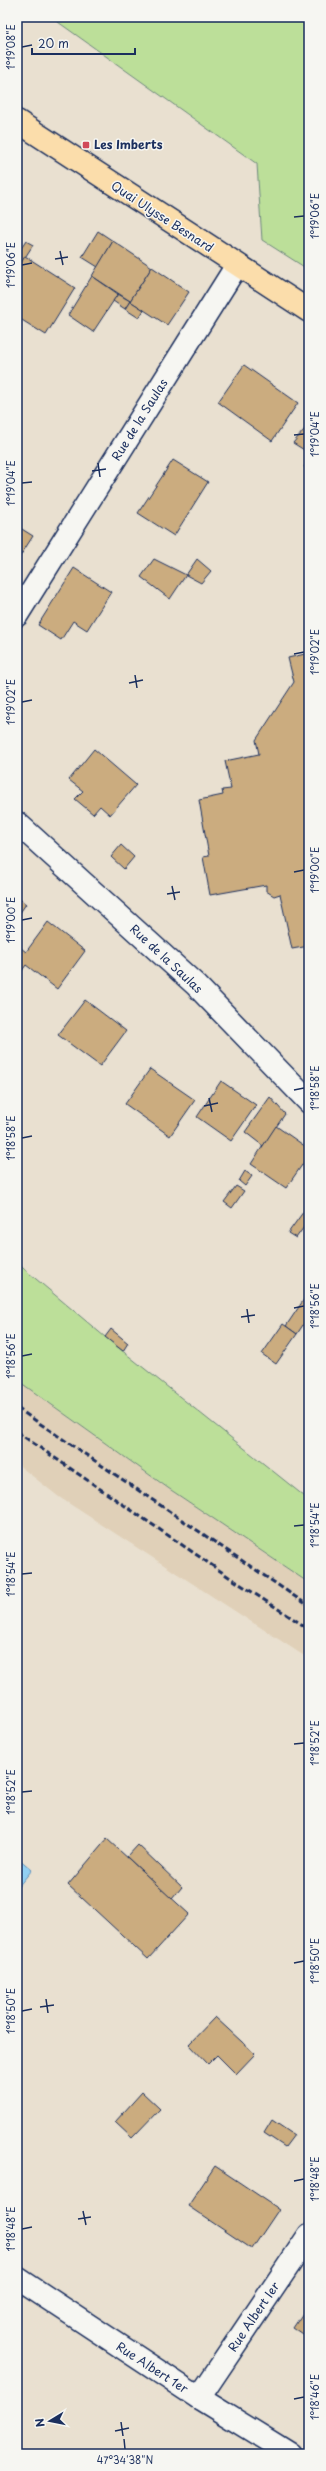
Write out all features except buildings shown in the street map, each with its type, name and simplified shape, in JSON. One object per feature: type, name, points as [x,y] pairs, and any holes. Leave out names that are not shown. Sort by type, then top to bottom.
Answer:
[{"type":"main road","name":"Quai Ulysse Besnard","points":[[17,121],[309,311]]},
{"type":"street","name":"Rue de la Saulas","points":[[17,615],[237,265]]},
{"type":"street","name":"Rue de la Saulas","points":[[17,823],[196,986],[309,1102]]},
{"type":"street","name":"Rue Albert Ier","points":[[199,2398],[309,2235]]},
{"type":"street","name":"Rue Albert 1er","points":[[17,2278],[199,2398],[290,2454]]},
{"type":"shaded area","points":[[17,1380],[168,1488],[309,1583],[309,1659],[59,1497],[17,1464]]},
{"type":"green space","points":[[51,17],[309,17],[309,270],[262,240],[257,164]]},
{"type":"green space","points":[[17,1263],[105,1337],[309,1500],[309,1583],[168,1488],[17,1380]]},
{"type":"water","points":[[17,1857],[32,1870],[17,1888]]},
{"type":"railway","points":[[17,1408],[309,1606]]},
{"type":"railway","points":[[17,1432],[229,1577],[309,1629]]},
{"type":"place","name":"Les Imberts","points":[[86,145]]}]
